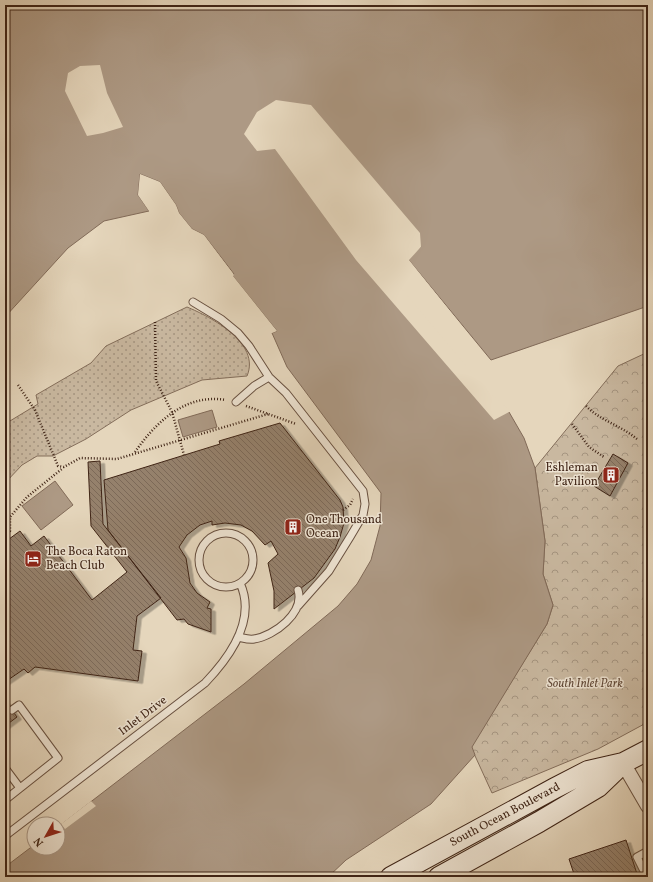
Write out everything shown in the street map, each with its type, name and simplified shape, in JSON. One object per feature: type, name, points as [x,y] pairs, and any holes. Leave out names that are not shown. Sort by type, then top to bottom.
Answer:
[{"type":"main road","name":"South Ocean Boulevard","points":[[391,877],[555,788],[588,772],[623,763],[648,750]]},
{"type":"main road","name":"South Ocean Boulevard","points":[[439,877],[539,822],[598,787],[623,763]]},
{"type":"street","points":[[623,763],[648,806]]},
{"type":"lane","points":[[192,302],[221,318],[238,333],[249,346],[269,377],[286,393],[357,481],[363,492],[365,504],[363,515],[330,571],[298,606],[294,614],[267,635],[253,640],[238,637]]},
{"type":"lane","points":[[236,402],[254,386],[269,377]]},
{"type":"lane","points":[[227,532],[237,534],[248,544],[253,558],[252,568],[248,577],[240,583],[230,587],[220,586],[211,583],[204,575],[200,566],[199,556],[202,547],[208,539],[217,534],[227,532]]},
{"type":"lane","name":"Inlet Drive","points":[[5,836],[205,683],[221,667],[238,637],[246,605],[245,594],[240,583]]},
{"type":"lane","points":[[298,590],[300,595],[298,606]]},
{"type":"lane","points":[[5,800],[58,758],[19,706],[12,710]]},
{"type":"lane","points":[[5,768],[20,788]]},
{"type":"lane","points":[[647,877],[637,857],[648,851]]},
{"type":"path","points":[[156,322],[156,381],[172,412],[184,455]]},
{"type":"path","points":[[18,385],[35,410],[58,466],[64,467]]},
{"type":"path","points":[[135,452],[158,424],[172,412],[185,406],[215,398],[236,402],[296,424],[301,430]]},
{"type":"path","points":[[586,406],[603,420],[615,424],[637,439]]},
{"type":"path","points":[[5,535],[10,531],[10,517],[27,497],[64,467],[80,458],[117,459],[135,452],[268,414]]},
{"type":"path","points":[[572,424],[589,447],[604,457]]},
{"type":"path","points":[[343,510],[350,506],[353,498]]},
{"type":"green space","points":[[187,307],[208,317],[231,333],[240,342],[247,353],[249,364],[247,376],[202,380],[131,410],[86,439],[53,456],[37,456],[22,465],[5,483],[5,424],[38,404],[36,395],[91,363],[106,346]]},
{"type":"green space","name":"South Inlet Park","points":[[648,352],[648,722],[598,749],[492,793],[471,747],[547,624],[553,605],[543,574],[545,541],[535,468],[618,366]]},
{"type":"shaded area","points":[[5,5],[648,5],[648,306],[491,360],[408,259],[421,247],[308,111],[278,106],[265,119],[268,132],[485,392],[509,412],[524,438],[535,468],[545,541],[543,574],[553,605],[547,624],[472,747],[475,755],[431,804],[346,860],[328,877],[5,877],[5,867],[26,851],[26,856],[66,856],[66,821],[244,684],[338,606],[357,584],[371,560],[380,526],[381,493],[287,367],[272,333],[277,331],[232,275],[234,274],[204,235],[192,229],[179,213],[176,205],[160,182],[140,174],[138,195],[149,211],[104,221],[68,248],[5,317]]},
{"type":"shaded area","points":[[212,410],[217,427],[183,437],[178,420]]},
{"type":"shaded area","points":[[55,481],[73,505],[41,530],[22,506]]},
{"type":"pier","points":[[100,65],[107,93],[123,127],[87,136],[65,91],[68,73],[80,66]]},
{"type":"pier","points":[[276,100],[311,105],[420,233],[421,247],[409,260],[491,362],[407,260],[407,258],[418,247],[307,113],[278,108],[267,120],[270,131],[487,391],[511,411],[494,420],[356,260],[275,149],[257,151],[244,134],[257,112]]},
{"type":"pier","points":[[140,174],[160,182],[176,205],[179,213],[192,229],[204,235],[234,275],[233,276],[277,331],[271,332],[274,330],[231,277],[231,274],[203,237],[191,231],[177,214],[175,205],[158,184],[142,177],[140,195],[151,211],[149,211],[138,195]]},
{"type":"pier","points":[[91,801],[96,806],[66,828],[66,820]]},
{"type":"building","name":"One Thousand Ocean","points":[[280,423],[340,500],[343,507],[344,523],[335,549],[314,578],[274,609],[274,591],[268,563],[278,554],[271,541],[265,545],[252,531],[241,525],[225,523],[212,525],[212,521],[200,525],[187,535],[179,547],[186,558],[190,583],[197,593],[210,602],[207,608],[211,609],[211,632],[188,624],[184,619],[177,620],[108,530],[104,480],[220,444],[219,441]]},
{"type":"building","name":"Eshleman Pavilion","points":[[613,454],[628,463],[610,496],[594,486]]},
{"type":"building","name":"The Boca Raton Beach Club","points":[[100,461],[103,524],[161,598],[137,616],[133,650],[142,651],[138,681],[35,667],[28,673],[24,669],[5,682],[5,542],[20,531],[31,546],[44,536],[92,600],[127,572],[91,526],[88,462]]},
{"type":"building","points":[[5,701],[17,717],[5,726]]},
{"type":"building","points":[[626,840],[638,877],[575,877],[569,859]]},
{"type":"place","name":"Eshleman Pavilion","points":[[611,475]]},
{"type":"place","name":"One Thousand Ocean","points":[[293,527]]},
{"type":"place","name":"The Boca Raton Beach Club","points":[[33,559]]}]
